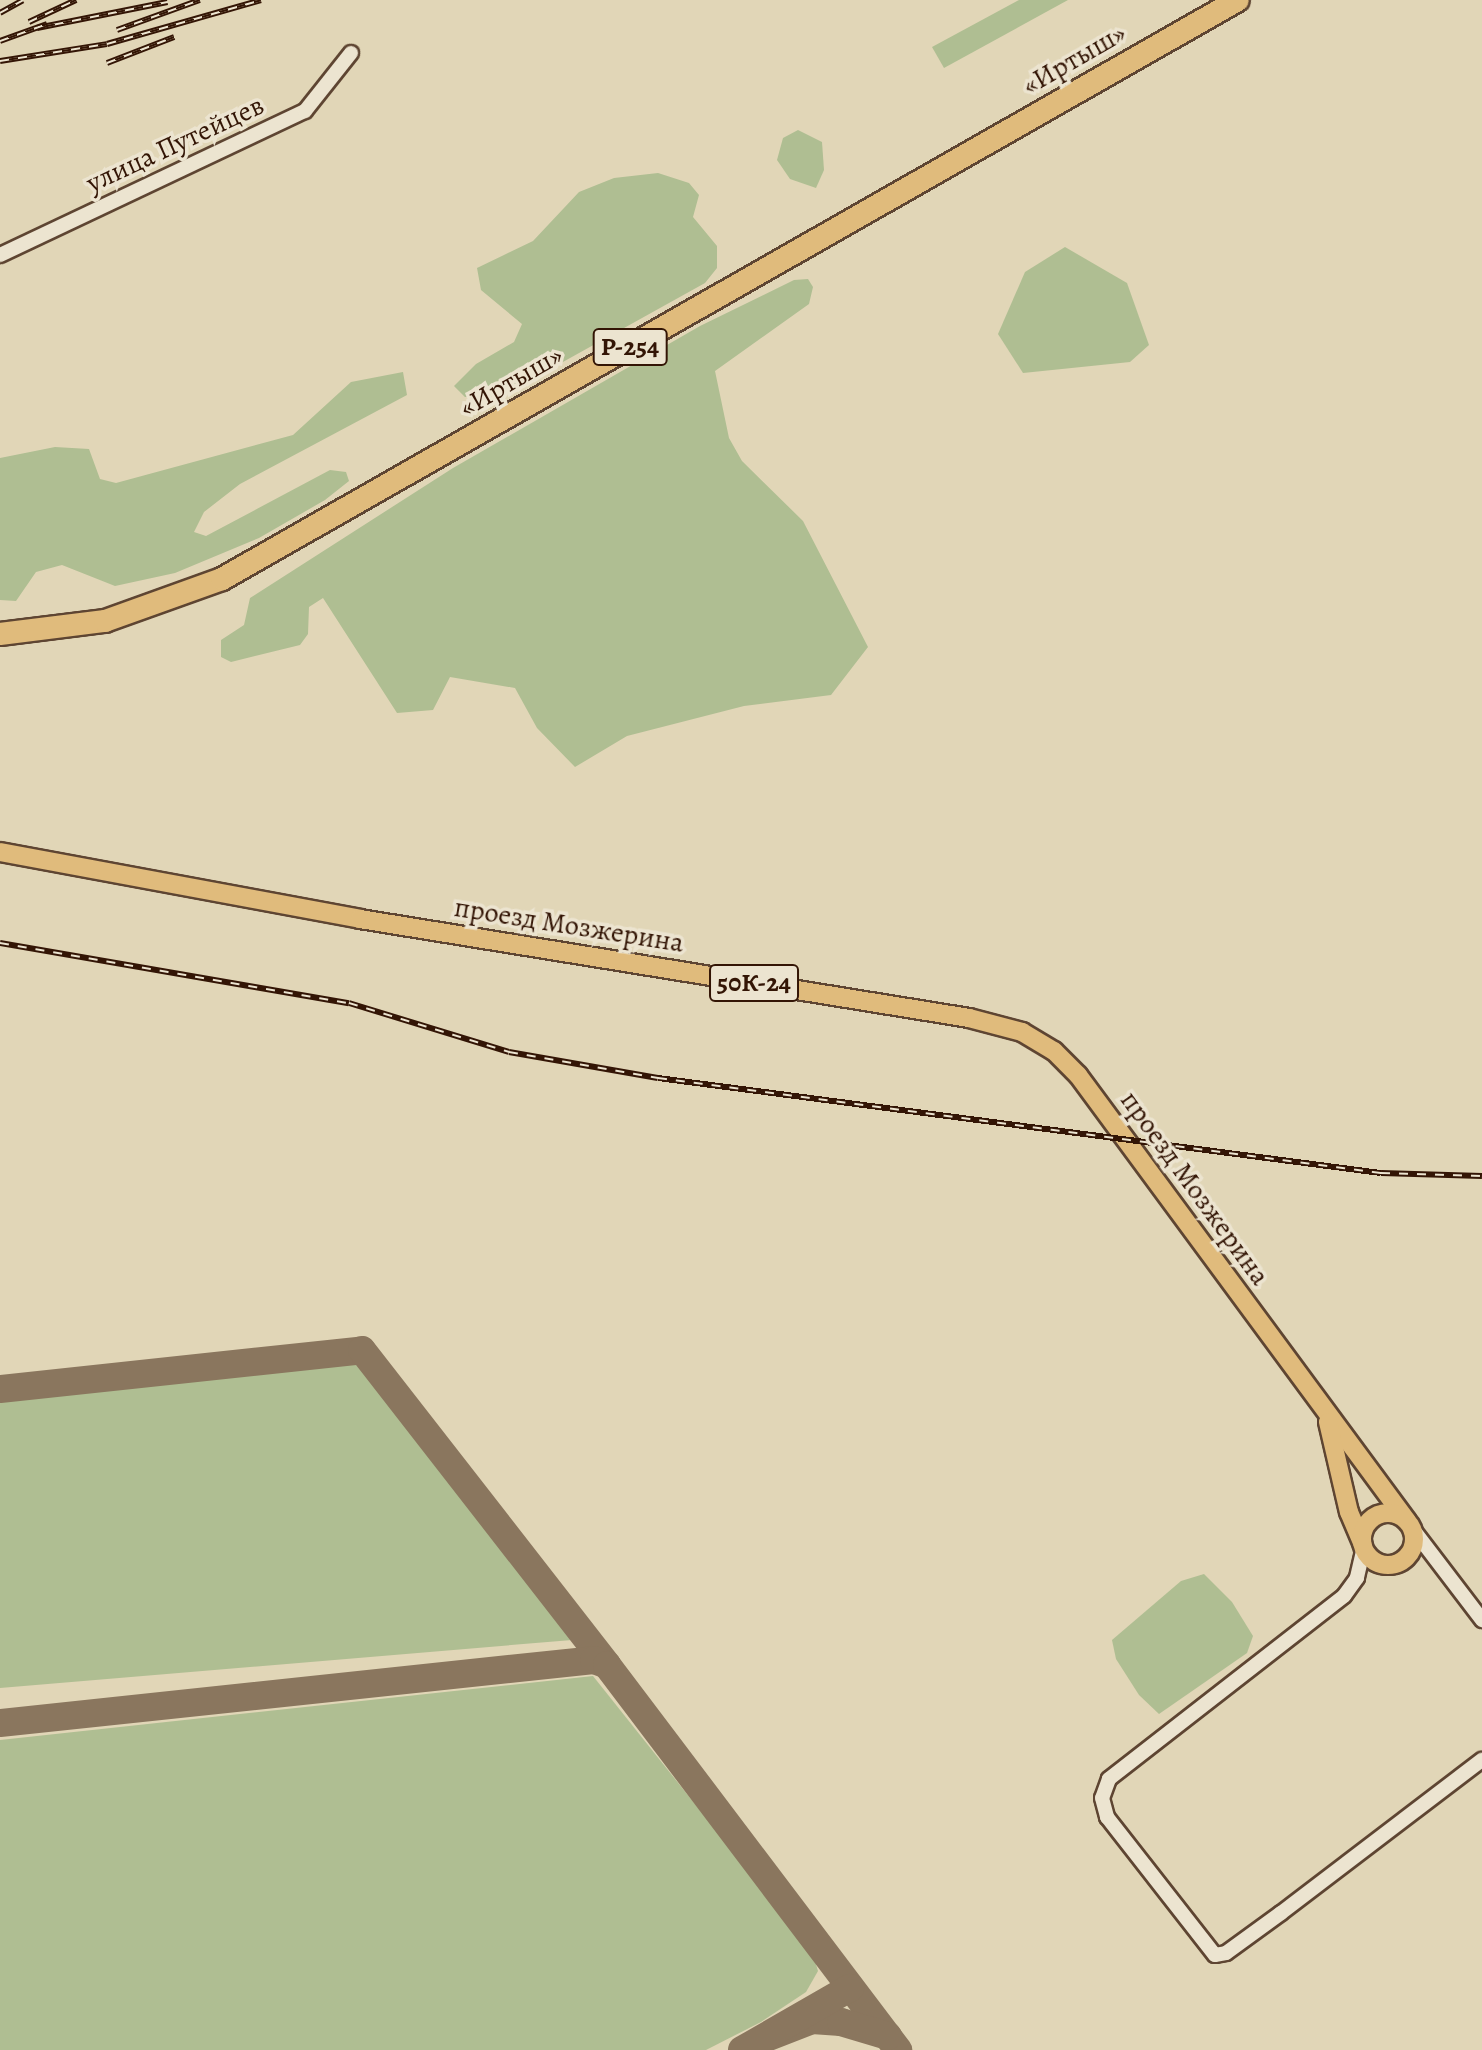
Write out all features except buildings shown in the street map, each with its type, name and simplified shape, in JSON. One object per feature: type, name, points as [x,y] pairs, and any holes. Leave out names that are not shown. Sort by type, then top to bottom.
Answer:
[{"type":"highway","name":"«Иртыш»","points":[[0,634],[105,621],[222,579],[1238,0]]},
{"type":"main road","name":"проезд Мозжерина","points":[[0,852],[360,919],[969,1018],[1022,1032],[1054,1051],[1078,1075],[1409,1525]]},
{"type":"main road","name":"проезд Мозжерина","points":[[1327,1415],[1349,1512],[1364,1547]]},
{"type":"main road","points":[[1392,1514],[1409,1525],[1411,1553],[1398,1563],[1381,1564],[1364,1547],[1364,1530],[1375,1517],[1392,1514]]},
{"type":"street","name":"улица Путейцев","points":[[0,255],[305,111],[351,53]]},
{"type":"street","points":[[1409,1525],[1482,1620]]},
{"type":"street","points":[[1364,1547],[1357,1578],[1344,1596],[1109,1779],[1102,1798],[1107,1817],[1215,1955],[1281,1913],[1482,1760]]},
{"type":"green space","points":[[1019,0],[1068,0],[944,68],[932,47]]},
{"type":"green space","points":[[798,130],[822,142],[824,170],[816,188],[790,179],[777,160],[783,138]]},
{"type":"green space","points":[[658,173],[689,183],[699,195],[693,217],[717,246],[717,268],[705,283],[498,398],[465,397],[454,386],[476,364],[514,342],[522,324],[481,290],[477,268],[533,241],[579,192],[614,178]]},
{"type":"green space","points":[[1065,247],[1127,283],[1149,345],[1130,362],[1023,373],[998,334],[1025,272]]},
{"type":"green space","points":[[808,279],[813,287],[809,304],[715,371],[729,438],[742,461],[803,521],[868,647],[831,695],[744,706],[627,736],[575,767],[537,728],[515,688],[450,677],[433,710],[397,713],[323,598],[309,607],[308,634],[300,645],[231,662],[221,657],[221,640],[244,625],[250,598],[453,468],[700,326],[794,280]]},
{"type":"green space","points":[[403,372],[407,395],[240,484],[204,512],[194,532],[206,536],[330,470],[346,472],[349,481],[325,500],[259,538],[175,573],[115,586],[62,565],[36,572],[16,601],[0,600],[0,458],[55,447],[89,449],[100,479],[116,483],[293,435],[351,382]]},
{"type":"green space","points":[[364,1360],[572,1640],[0,1688],[0,1398]]},
{"type":"green space","points":[[1204,1574],[1232,1602],[1253,1636],[1247,1653],[1159,1714],[1139,1695],[1116,1659],[1112,1640],[1181,1581]]},
{"type":"green space","points":[[593,1676],[812,1951],[818,1971],[806,1992],[761,2022],[706,2050],[0,2050],[0,1740]]},
{"type":"taxiway","points":[[0,1389],[362,1350],[607,1665]]},
{"type":"taxiway","points":[[0,1723],[594,1660],[607,1665],[898,2050]]},
{"type":"taxiway","points":[[742,2050],[850,1988]]},
{"type":"taxiway","points":[[766,2038],[812,2020],[841,2022],[888,2036]]},
{"type":"railway","points":[[0,13],[23,0]]},
{"type":"railway","points":[[29,22],[76,0]]},
{"type":"railway","points":[[117,30],[200,0]]},
{"type":"railway","points":[[0,61],[107,44],[261,0]]},
{"type":"railway","points":[[37,28],[167,2]]},
{"type":"railway","points":[[0,41],[47,24]]},
{"type":"railway","points":[[107,63],[174,37]]},
{"type":"railway","points":[[0,943],[349,1003],[509,1052],[658,1078],[1381,1173],[1482,1176]]}]
